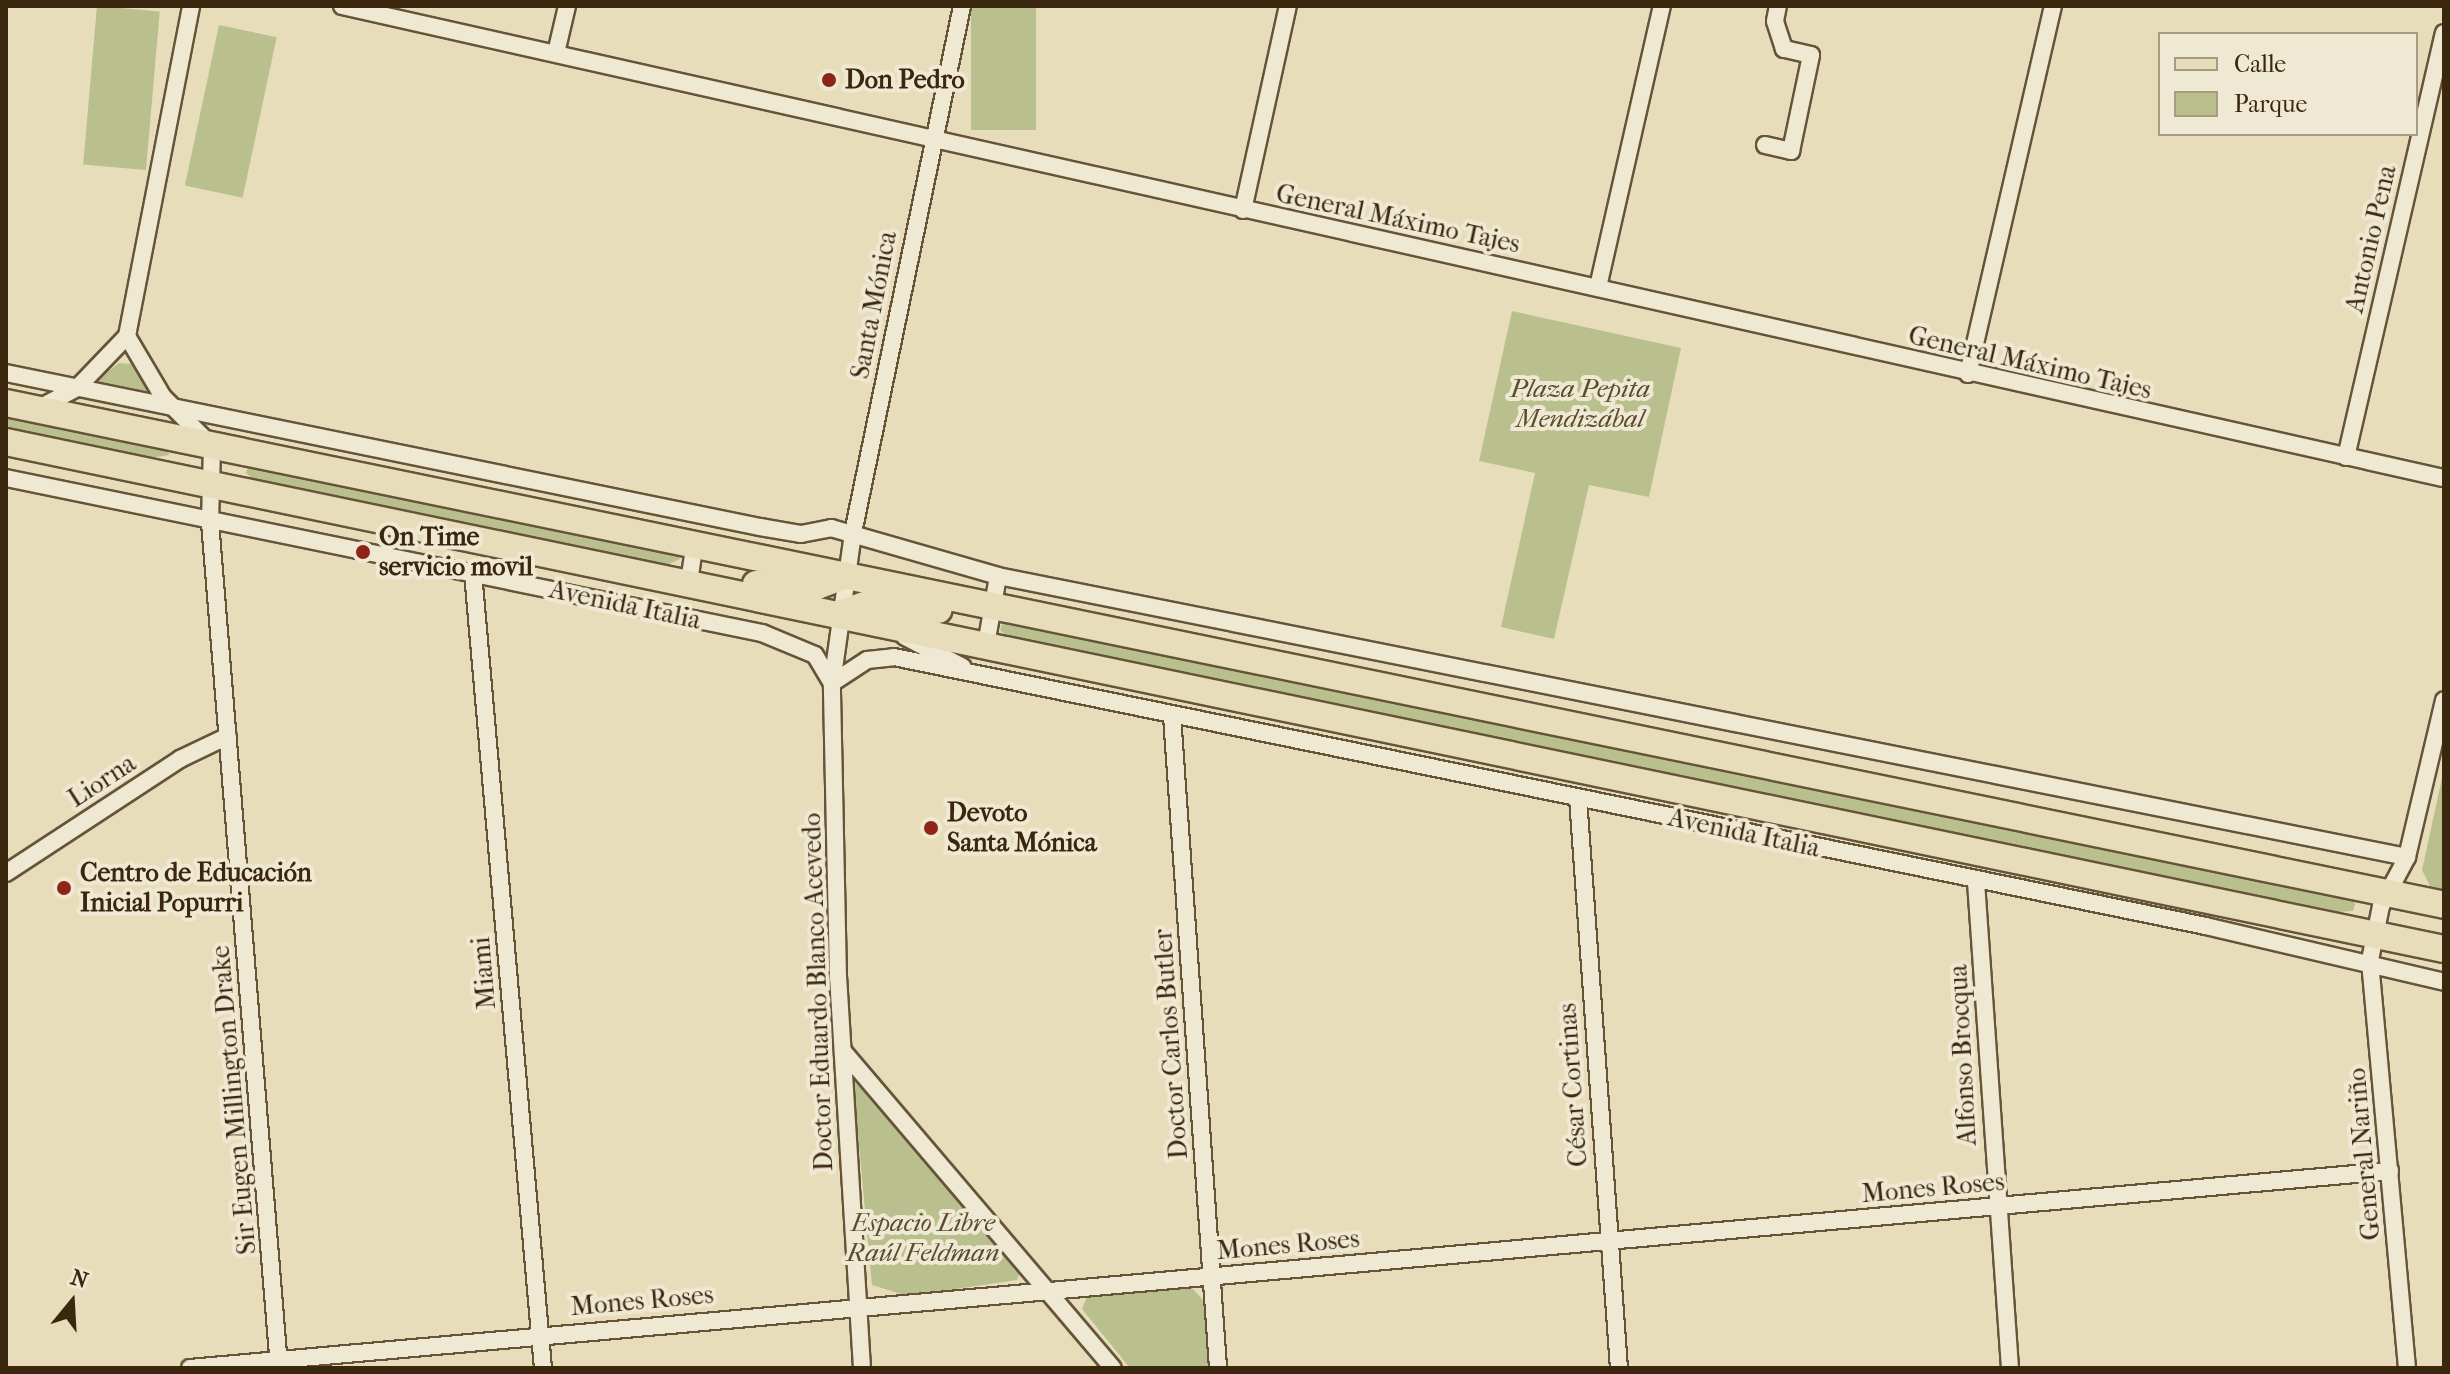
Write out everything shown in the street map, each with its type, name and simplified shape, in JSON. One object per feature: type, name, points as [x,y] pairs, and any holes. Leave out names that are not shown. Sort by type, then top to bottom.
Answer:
[{"type":"main road","points":[[6,403],[695,542],[2444,905]]},
{"type":"main road","name":"Avenida Italia","points":[[6,442],[1049,658],[2371,948],[2444,949]]},
{"type":"main road","points":[[689,582],[817,586],[845,575]]},
{"type":"main road","points":[[839,614],[873,602],[974,612],[993,605]]},
{"type":"street","points":[[36,410],[77,388],[127,336],[191,6]]},
{"type":"street","name":"General Máximo Tajes","points":[[342,6],[932,141],[1598,287],[1968,374],[2444,478]]},
{"type":"street","points":[[556,53],[567,6]]},
{"type":"street","name":"Santa Mónica","points":[[839,614],[932,141],[962,6]]},
{"type":"street","points":[[1243,210],[1288,6]]},
{"type":"street","points":[[1598,287],[1662,6]]},
{"type":"street","points":[[1765,145],[1791,151],[1811,55],[1784,49],[1775,21],[1778,6]]},
{"type":"street","points":[[1968,374],[2053,6]]},
{"type":"street","name":"Antonio Pena","points":[[2346,457],[2444,33]]},
{"type":"street","points":[[127,336],[173,406],[212,446]]},
{"type":"street","points":[[6,373],[773,529],[853,533],[998,576],[2407,857]]},
{"type":"street","name":"Sir Eugen Millington Drake","points":[[212,446],[215,485],[210,522],[279,1364]]},
{"type":"street","name":"Avenida Italia","points":[[6,478],[762,633],[815,655],[832,683],[880,656],[1976,882],[2371,948],[2444,982]]},
{"type":"street","name":"Avenida Italia","points":[[689,582],[695,542]]},
{"type":"street","name":"Miami","points":[[473,573],[543,1368]]},
{"type":"street","points":[[986,645],[998,576]]},
{"type":"street","points":[[1104,627],[1109,598]]},
{"type":"street","name":"Doctor Eduardo Blanco Acevedo","points":[[839,614],[832,683],[843,1051],[862,1368]]},
{"type":"street","name":"Avenida Italia","points":[[875,622],[984,677]]},
{"type":"street","points":[[1042,689],[1049,658]]},
{"type":"street","points":[[1490,707],[1498,677]]},
{"type":"street","points":[[2371,948],[2387,892],[2407,857],[2444,700]]},
{"type":"street","name":"Doctor Carlos Butler","points":[[1172,716],[1218,1368]]},
{"type":"street","name":"Liorna","points":[[6,873],[180,759],[228,736]]},
{"type":"street","name":"César Cortinas","points":[[1578,798],[1619,1368]]},
{"type":"street","name":"Alfonso Brocqua","points":[[1976,882],[1996,1207],[2010,1368]]},
{"type":"street","name":"General Nariño","points":[[2371,948],[2407,1368]]},
{"type":"street","points":[[843,1051],[1113,1368]]},
{"type":"street","name":"Mones Roses","points":[[190,1368],[279,1364],[540,1333],[858,1308],[2390,1171]]},
{"type":"green space","points":[[97,6],[160,11],[146,170],[83,164]]},
{"type":"green space","points":[[971,6],[1036,6],[1036,130],[971,130]]},
{"type":"green space","points":[[219,25],[277,37],[243,198],[185,185]]},
{"type":"green space","name":"Plaza Pepita Mendizábal","points":[[1512,311],[1681,348],[1649,497],[1589,485],[1554,639],[1501,627],[1535,473],[1479,461]]},
{"type":"green space","points":[[119,363],[132,364],[163,410],[160,415],[74,398]]},
{"type":"green space","points":[[6,411],[167,446],[169,455],[145,459],[6,429]]},
{"type":"green space","points":[[248,464],[679,552],[680,559],[667,565],[253,479],[246,473]]},
{"type":"green space","points":[[1004,619],[2353,898],[2355,904],[2353,911],[2338,912],[1006,636],[1000,630]]},
{"type":"green space","points":[[2444,769],[2444,891],[2430,886],[2422,870]]},
{"type":"green space","name":"Espacio Libre Raúl Feldman","points":[[853,1081],[886,1109],[1022,1269],[1017,1280],[908,1296],[872,1285]]},
{"type":"green space","points":[[1191,1287],[1203,1300],[1211,1368],[1130,1368],[1082,1309],[1088,1294]]},
{"type":"place","name":"Don Pedro","points":[[829,80]]},
{"type":"place","name":"On Time servicio movil","points":[[363,552]]},
{"type":"place","name":"Devoto Santa Mónica","points":[[931,828]]},
{"type":"place","name":"Centro de Educación Inicial Popurri","points":[[64,888]]}]
